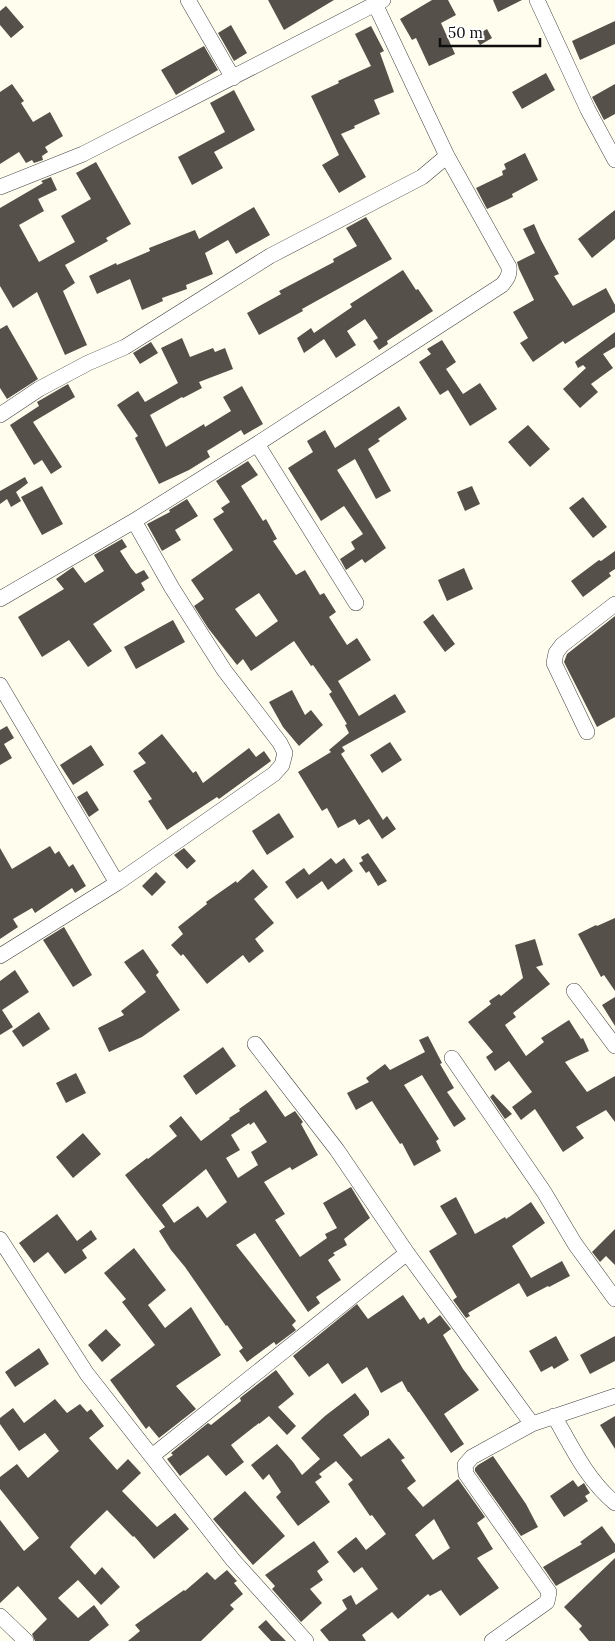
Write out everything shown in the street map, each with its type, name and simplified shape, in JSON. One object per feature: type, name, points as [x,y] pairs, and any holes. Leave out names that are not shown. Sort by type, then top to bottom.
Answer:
[{"type":"street","points":[[188,0],[233,78]]},
{"type":"street","points":[[537,0],[588,110],[615,160]]},
{"type":"street","points":[[0,187],[83,154],[233,78],[370,4],[447,156],[509,267],[507,279],[502,285],[257,444],[134,521],[0,599]]},
{"type":"street","points":[[0,415],[39,389],[88,363],[125,347],[270,256],[422,177],[447,156]]},
{"type":"street","points":[[257,444],[356,602]]},
{"type":"street","points":[[0,956],[117,882],[274,774],[282,765],[285,753],[280,743],[224,670],[172,588],[134,521]]},
{"type":"street","points":[[587,732],[554,663],[556,653],[562,645],[615,604]]},
{"type":"street","points":[[0,685],[117,882]]},
{"type":"street","points":[[574,991],[615,1046]]},
{"type":"street","points":[[255,1044],[337,1150],[408,1253],[532,1424]]},
{"type":"street","points":[[452,1058],[544,1192],[575,1244],[615,1300]]},
{"type":"street","points":[[0,1239],[87,1374],[233,1560],[306,1641]]},
{"type":"street","points":[[152,1456],[408,1253]]},
{"type":"street","points":[[492,1641],[547,1602],[549,1592],[466,1474],[465,1465],[472,1457],[532,1424],[615,1396]]},
{"type":"street","points":[[554,1416],[586,1472],[603,1493],[615,1503]]},
{"type":"street","points":[[0,1616],[26,1641]]},
{"type":"building","points":[[268,0],[334,0],[284,30]]},
{"type":"building","points":[[432,0],[448,0],[456,15],[441,23],[455,54],[429,66],[416,38],[412,40],[400,19]]},
{"type":"building","points":[[493,0],[522,0],[498,12]]},
{"type":"building","points":[[6,6],[24,27],[11,38],[0,25],[0,11]]},
{"type":"building","points":[[615,21],[615,44],[580,60],[572,41]]},
{"type":"building","points":[[231,25],[247,53],[234,61],[218,33]]},
{"type":"building","points":[[371,26],[384,51],[380,53],[394,92],[374,100],[380,114],[341,134],[366,177],[339,193],[322,165],[339,155],[311,96],[371,66],[355,34]]},
{"type":"building","points":[[487,29],[492,38],[480,45],[475,36]]},
{"type":"building","points":[[204,46],[218,70],[176,95],[161,70]]},
{"type":"building","points":[[546,73],[555,90],[522,109],[512,92]]},
{"type":"building","points":[[12,84],[24,101],[21,103],[33,122],[50,112],[63,136],[45,147],[48,152],[42,156],[43,160],[34,163],[32,160],[26,163],[19,152],[0,164],[0,92]]},
{"type":"building","points":[[615,84],[615,114],[604,120],[592,97]]},
{"type":"building","points":[[234,90],[255,130],[214,152],[223,168],[192,185],[178,157],[225,132],[210,103]]},
{"type":"building","points":[[525,153],[538,180],[512,194],[513,197],[487,209],[476,188],[503,175],[502,171],[506,169],[504,164]]},
{"type":"building","points":[[96,162],[131,224],[106,238],[108,241],[65,265],[75,283],[63,291],[87,345],[65,355],[37,292],[13,308],[0,286],[0,208],[43,183],[41,181],[51,177],[57,190],[38,199],[44,211],[19,225],[39,262],[75,242],[61,216],[91,199],[76,173]]},
{"type":"building","points":[[254,207],[270,235],[236,254],[228,240],[205,253],[213,274],[186,285],[187,289],[162,298],[163,301],[142,310],[130,279],[97,294],[89,276],[116,263],[117,265],[150,251],[149,248],[195,230],[199,239]]},
{"type":"building","points":[[615,210],[615,239],[592,258],[578,239]]},
{"type":"building","points":[[366,217],[392,259],[259,335],[247,313],[281,294],[279,291],[334,262],[333,259],[357,246],[346,228]]},
{"type":"building","points":[[534,224],[559,274],[554,276],[573,306],[606,288],[615,305],[615,312],[565,344],[563,341],[533,362],[520,343],[528,338],[513,312],[534,300],[517,262],[535,253],[523,229]]},
{"type":"building","points":[[403,270],[433,311],[387,341],[388,344],[379,350],[373,341],[378,338],[365,319],[347,331],[356,345],[336,358],[324,339],[304,353],[297,338],[311,328],[314,333],[352,307],[350,304]]},
{"type":"building","points":[[7,325],[38,379],[7,399],[0,388],[0,329]]},
{"type":"building","points":[[615,332],[615,347],[603,354],[613,368],[591,384],[598,392],[580,408],[563,389],[586,368],[583,365],[578,368],[575,362]]},
{"type":"building","points":[[182,338],[190,357],[213,348],[215,352],[225,348],[233,369],[199,382],[202,388],[150,415],[166,447],[204,424],[205,427],[231,411],[223,397],[242,386],[263,424],[244,435],[241,430],[207,451],[210,457],[189,470],[159,484],[135,438],[138,436],[117,405],[138,391],[145,402],[178,383],[161,348]]},
{"type":"building","points":[[442,340],[456,362],[446,369],[463,394],[480,383],[497,409],[470,426],[448,390],[440,395],[419,362],[431,354],[427,349]]},
{"type":"building","points":[[151,342],[158,353],[140,364],[133,353]]},
{"type":"building","points":[[68,384],[75,397],[33,422],[62,467],[51,474],[42,460],[34,465],[10,425],[39,406],[37,402]]},
{"type":"building","points":[[399,406],[407,419],[378,439],[380,441],[368,449],[391,491],[376,499],[355,459],[337,470],[386,548],[365,563],[362,559],[346,570],[340,559],[355,549],[351,542],[363,534],[344,506],[321,521],[288,468],[313,452],[307,441],[325,430],[335,448]]},
{"type":"building","points":[[528,425],[550,449],[530,467],[508,442]]},
{"type":"building","points":[[248,461],[258,475],[241,486],[263,521],[266,519],[277,539],[273,541],[296,575],[305,570],[320,595],[324,593],[336,612],[329,617],[347,645],[357,638],[371,660],[338,681],[359,716],[395,694],[406,712],[342,747],[345,751],[341,754],[383,820],[387,816],[396,829],[382,839],[369,819],[359,825],[355,819],[338,828],[327,808],[322,811],[298,772],[331,752],[329,750],[349,733],[345,725],[347,724],[329,694],[332,692],[294,641],[251,671],[243,659],[237,665],[208,628],[194,606],[204,599],[191,580],[233,550],[213,519],[224,512],[221,508],[230,502],[216,481]],"holes":[[[259,593],[278,621],[256,637],[235,609]]]},
{"type":"building","points":[[25,477],[28,483],[16,492],[21,501],[11,507],[7,499],[0,504],[0,491]]},
{"type":"building","points":[[42,486],[63,524],[42,535],[21,497]]},
{"type":"building","points":[[472,486],[480,504],[465,511],[457,492]]},
{"type":"building","points":[[583,497],[607,527],[593,538],[569,508]]},
{"type":"building","points":[[187,499],[198,516],[175,530],[181,540],[162,551],[147,524],[170,512],[169,510]]},
{"type":"building","points":[[122,539],[127,547],[120,551],[131,568],[136,574],[144,570],[149,578],[141,583],[145,590],[93,624],[112,651],[88,667],[69,640],[42,657],[18,617],[64,589],[56,579],[73,567],[85,583],[104,571],[94,555]]},
{"type":"building","points":[[615,551],[615,569],[609,573],[611,576],[583,597],[571,581],[599,560],[601,561]]},
{"type":"building","points":[[464,568],[473,589],[447,601],[438,580]]},
{"type":"building","points":[[433,614],[455,644],[445,652],[423,622]]},
{"type":"building","points":[[615,616],[615,717],[597,727],[564,662],[567,654]]},
{"type":"building","points":[[173,620],[185,642],[136,669],[124,647]]},
{"type":"building","points":[[292,690],[305,715],[311,710],[323,725],[299,746],[283,727],[269,702]]},
{"type":"building","points":[[7,726],[14,738],[4,744],[12,758],[0,765],[0,730]]},
{"type":"building","points":[[162,734],[193,773],[196,771],[203,783],[249,748],[256,757],[264,751],[271,761],[219,799],[217,797],[167,830],[148,801],[152,799],[133,771],[146,763],[138,753]]},
{"type":"building","points":[[390,742],[402,760],[382,773],[370,755]]},
{"type":"building","points":[[91,745],[104,765],[73,785],[60,765]]},
{"type":"building","points":[[87,791],[99,810],[89,817],[77,797]]},
{"type":"building","points":[[279,813],[294,837],[267,855],[252,831]]},
{"type":"building","points":[[50,846],[55,854],[59,851],[69,867],[73,864],[86,886],[75,893],[72,888],[35,913],[32,908],[13,919],[18,927],[0,939],[0,848],[12,869]]},
{"type":"building","points":[[184,848],[196,861],[187,869],[174,855]]},
{"type":"building","points":[[368,853],[387,881],[378,886],[369,871],[366,873],[359,863],[363,861],[361,857]]},
{"type":"building","points":[[331,858],[336,864],[344,858],[353,871],[328,890],[322,881],[297,899],[285,882],[304,868],[309,875]]},
{"type":"building","points":[[253,869],[268,887],[254,899],[274,923],[255,939],[264,951],[249,963],[243,955],[207,984],[183,954],[181,956],[171,945],[183,934],[178,927],[207,904],[206,902],[236,881],[237,883]]},
{"type":"building","points":[[156,872],[166,882],[152,896],[142,886]]},
{"type":"building","points":[[615,918],[615,991],[604,975],[601,977],[578,934]]},
{"type":"building","points":[[64,927],[92,975],[73,987],[43,940]]},
{"type":"building","points":[[535,939],[543,965],[536,967],[550,984],[513,1013],[516,1017],[505,1025],[526,1056],[544,1042],[541,1038],[569,1020],[581,1039],[583,1038],[589,1051],[565,1062],[587,1092],[615,1076],[615,1122],[606,1110],[576,1127],[584,1138],[563,1152],[535,1109],[521,1120],[512,1107],[532,1092],[509,1061],[495,1071],[486,1057],[493,1052],[468,1022],[491,1004],[489,1001],[499,994],[501,996],[523,978],[515,945]]},
{"type":"building","points":[[143,949],[159,972],[156,975],[180,1010],[142,1037],[109,1052],[98,1028],[124,1015],[121,1011],[146,992],[124,962]]},
{"type":"building","points":[[15,970],[29,992],[2,1010],[13,1027],[0,1035],[0,981]]},
{"type":"building","points":[[615,997],[615,1026],[602,1005]]},
{"type":"building","points":[[39,1012],[50,1029],[23,1047],[12,1031]]},
{"type":"building","points":[[428,1036],[442,1063],[440,1064],[454,1088],[447,1092],[466,1119],[454,1127],[422,1075],[404,1085],[439,1139],[436,1141],[441,1151],[414,1166],[402,1143],[400,1144],[372,1101],[356,1110],[347,1093],[369,1082],[366,1078],[385,1064],[390,1070],[425,1052],[419,1040]]},
{"type":"building","points":[[223,1047],[236,1066],[196,1095],[183,1076]]},
{"type":"building","points":[[76,1073],[86,1093],[66,1103],[56,1083]]},
{"type":"building","points":[[266,1090],[285,1117],[295,1111],[303,1122],[301,1124],[318,1155],[292,1170],[290,1167],[264,1182],[285,1214],[275,1220],[300,1257],[327,1238],[325,1234],[337,1228],[323,1203],[351,1187],[370,1218],[344,1239],[347,1245],[333,1253],[335,1255],[328,1260],[341,1280],[316,1297],[320,1303],[308,1312],[255,1233],[236,1245],[296,1321],[292,1325],[296,1330],[276,1345],[274,1342],[247,1362],[239,1351],[243,1348],[159,1231],[165,1227],[125,1175],[177,1136],[169,1126],[181,1116],[201,1141],[240,1111],[239,1109]],"holes":[[[254,1122],[267,1142],[251,1152],[258,1165],[238,1178],[226,1158],[240,1150],[231,1135],[249,1123],[250,1125]],[[206,1169],[227,1202],[207,1218],[198,1206],[174,1223],[162,1205]]]},
{"type":"building","points":[[493,1094],[512,1114],[505,1119],[490,1097]]},
{"type":"building","points":[[83,1133],[101,1154],[73,1178],[56,1157]]},
{"type":"building","points":[[456,1197],[475,1234],[505,1217],[506,1219],[531,1202],[545,1223],[512,1246],[531,1278],[562,1261],[570,1276],[527,1297],[519,1283],[468,1313],[470,1316],[466,1318],[453,1300],[457,1297],[429,1251],[457,1234],[440,1206]]},
{"type":"building","points":[[57,1214],[77,1241],[91,1230],[97,1239],[82,1250],[87,1258],[65,1274],[48,1252],[34,1263],[19,1243]]},
{"type":"building","points":[[615,1229],[615,1265],[606,1256],[600,1262],[592,1252]]},
{"type":"building","points":[[134,1248],[166,1290],[148,1305],[165,1328],[191,1307],[221,1355],[176,1386],[196,1409],[159,1438],[149,1426],[146,1429],[110,1380],[155,1345],[122,1302],[126,1299],[104,1273]]},
{"type":"building","points":[[403,1295],[420,1320],[424,1317],[428,1324],[440,1315],[451,1329],[443,1335],[463,1369],[479,1390],[444,1414],[464,1444],[451,1453],[402,1381],[381,1393],[367,1367],[342,1384],[328,1363],[309,1377],[293,1356],[357,1304],[368,1319]]},
{"type":"building","points":[[106,1329],[121,1345],[102,1362],[88,1345]]},
{"type":"building","points":[[556,1336],[569,1360],[554,1369],[552,1366],[541,1372],[529,1351]]},
{"type":"building","points":[[615,1336],[615,1361],[590,1374],[580,1355]]},
{"type":"building","points":[[39,1348],[49,1364],[15,1387],[5,1372]]},
{"type":"building","points":[[276,1370],[294,1394],[278,1407],[296,1426],[287,1435],[269,1416],[231,1445],[244,1462],[226,1476],[208,1455],[180,1476],[167,1459],[173,1455],[171,1453],[208,1423],[211,1425],[241,1401],[240,1398]]},
{"type":"building","points":[[355,1393],[369,1411],[369,1415],[343,1435],[361,1457],[389,1438],[405,1458],[401,1460],[416,1481],[407,1488],[423,1507],[458,1479],[485,1517],[477,1523],[493,1549],[477,1558],[499,1588],[460,1616],[441,1590],[430,1596],[428,1594],[398,1619],[392,1612],[362,1635],[366,1641],[329,1641],[320,1630],[347,1609],[342,1600],[351,1595],[356,1605],[378,1589],[362,1567],[354,1573],[337,1552],[356,1537],[366,1550],[386,1534],[372,1515],[370,1516],[348,1484],[353,1480],[336,1461],[319,1474],[322,1477],[315,1482],[330,1502],[298,1526],[276,1497],[281,1492],[269,1474],[263,1480],[251,1465],[277,1444],[302,1475],[320,1459],[301,1438],[325,1416]],"holes":[[[434,1519],[450,1548],[433,1560],[415,1535]]]},
{"type":"building","points":[[55,1399],[67,1413],[80,1404],[87,1412],[91,1409],[104,1426],[89,1438],[117,1470],[128,1459],[141,1473],[122,1491],[157,1527],[175,1513],[189,1529],[154,1559],[107,1510],[73,1543],[70,1547],[95,1575],[102,1567],[120,1587],[101,1605],[78,1580],[58,1598],[78,1618],[94,1605],[109,1625],[89,1641],[35,1641],[32,1634],[47,1619],[18,1586],[0,1603],[0,1520],[24,1551],[39,1538],[0,1489],[0,1477],[17,1464],[28,1478],[59,1451],[45,1433],[19,1451],[0,1424],[0,1418],[13,1408],[24,1423]]},
{"type":"building","points":[[615,1416],[615,1449],[600,1425]]},
{"type":"building","points":[[493,1456],[526,1504],[538,1527],[521,1536],[475,1471],[478,1465]]},
{"type":"building","points":[[573,1480],[578,1487],[584,1483],[590,1493],[585,1496],[588,1501],[564,1517],[550,1496]]},
{"type":"building","points":[[245,1491],[285,1536],[253,1565],[213,1519]]},
{"type":"building","points":[[602,1526],[615,1544],[615,1552],[556,1586],[543,1567],[582,1544],[580,1542]]},
{"type":"building","points":[[314,1541],[329,1562],[317,1571],[323,1580],[310,1589],[322,1603],[301,1622],[272,1589],[275,1586],[265,1575]]},
{"type":"building","points":[[615,1558],[615,1641],[589,1641],[579,1629],[582,1626],[564,1607]]},
{"type":"building","points":[[227,1570],[237,1581],[234,1583],[243,1594],[230,1605],[234,1609],[201,1641],[128,1641],[140,1631],[135,1625],[185,1591],[207,1572],[215,1580]]},
{"type":"building","points":[[266,1620],[286,1641],[271,1641],[258,1627]]}]
